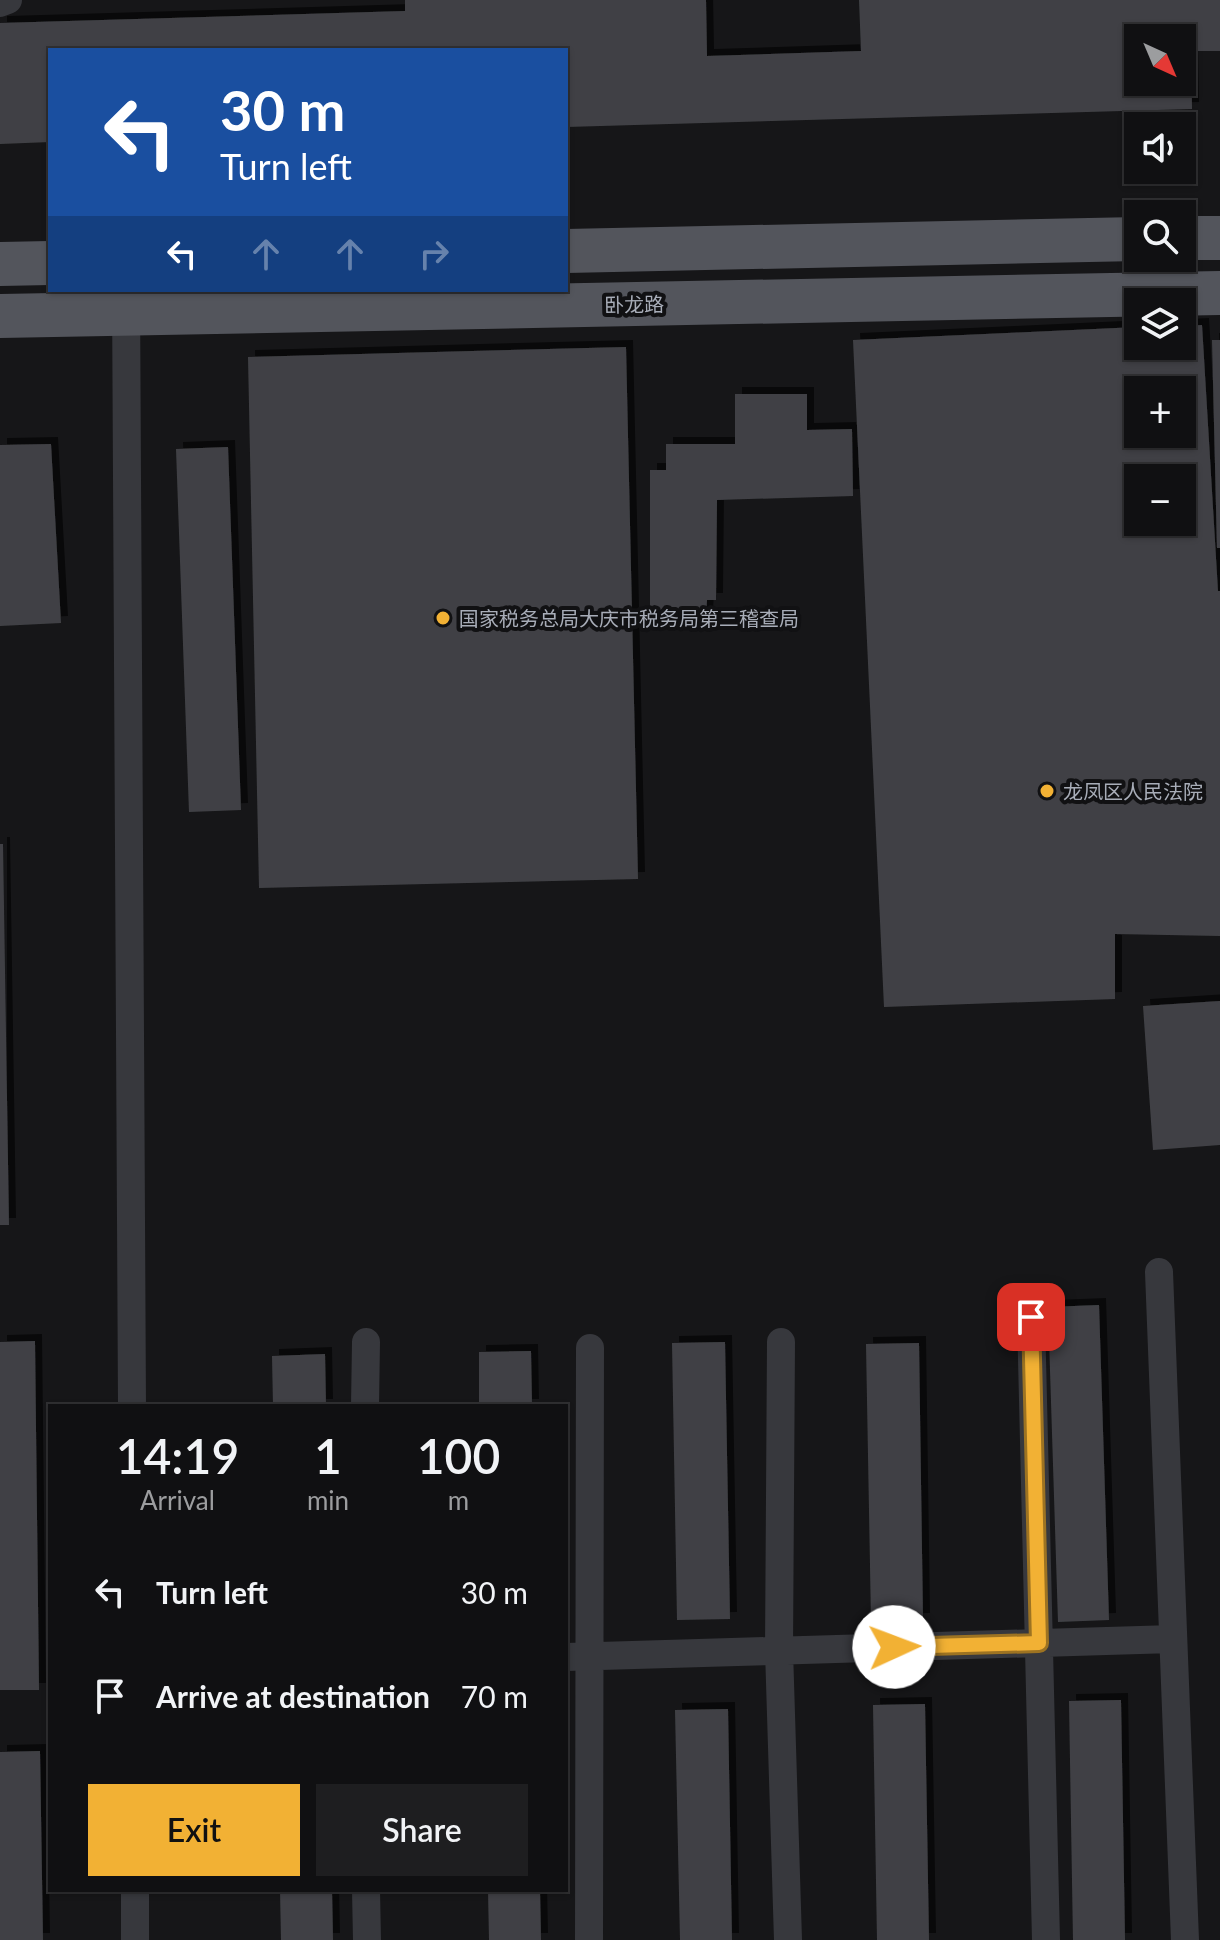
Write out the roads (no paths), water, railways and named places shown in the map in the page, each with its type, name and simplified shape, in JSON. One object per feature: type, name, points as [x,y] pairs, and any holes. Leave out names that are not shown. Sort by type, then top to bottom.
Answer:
[{"type":"main road","points":[[1196,238],[1220,238]]},
{"type":"main road","points":[[568,251],[1124,239]]},
{"type":"main road","points":[[0,264],[48,263]]},
{"type":"main road","name":"卧龙路","points":[[0,316],[126,302],[1220,293]]},
{"type":"street","points":[[0,3],[8,0]]},
{"type":"street","points":[[126,302],[132,1404]]},
{"type":"street","points":[[1159,1272],[1185,1940]]},
{"type":"street","points":[[1031,1317],[1046,1940]]},
{"type":"street","points":[[365,1404],[366,1342]]},
{"type":"street","points":[[781,1342],[779,1650],[788,1940]]},
{"type":"street","points":[[589,1940],[578,1656],[590,1348]]},
{"type":"street","points":[[578,1656],[1173,1639]]},
{"type":"street","points":[[135,1892],[135,1940]]},
{"type":"street","points":[[366,1892],[367,1940]]},
{"type":"place","name":"国家税务总局大庆市税务局第三稽查局","points":[[443,618]]},
{"type":"place","name":"龙凤区人民法院","points":[[1047,791]]}]
